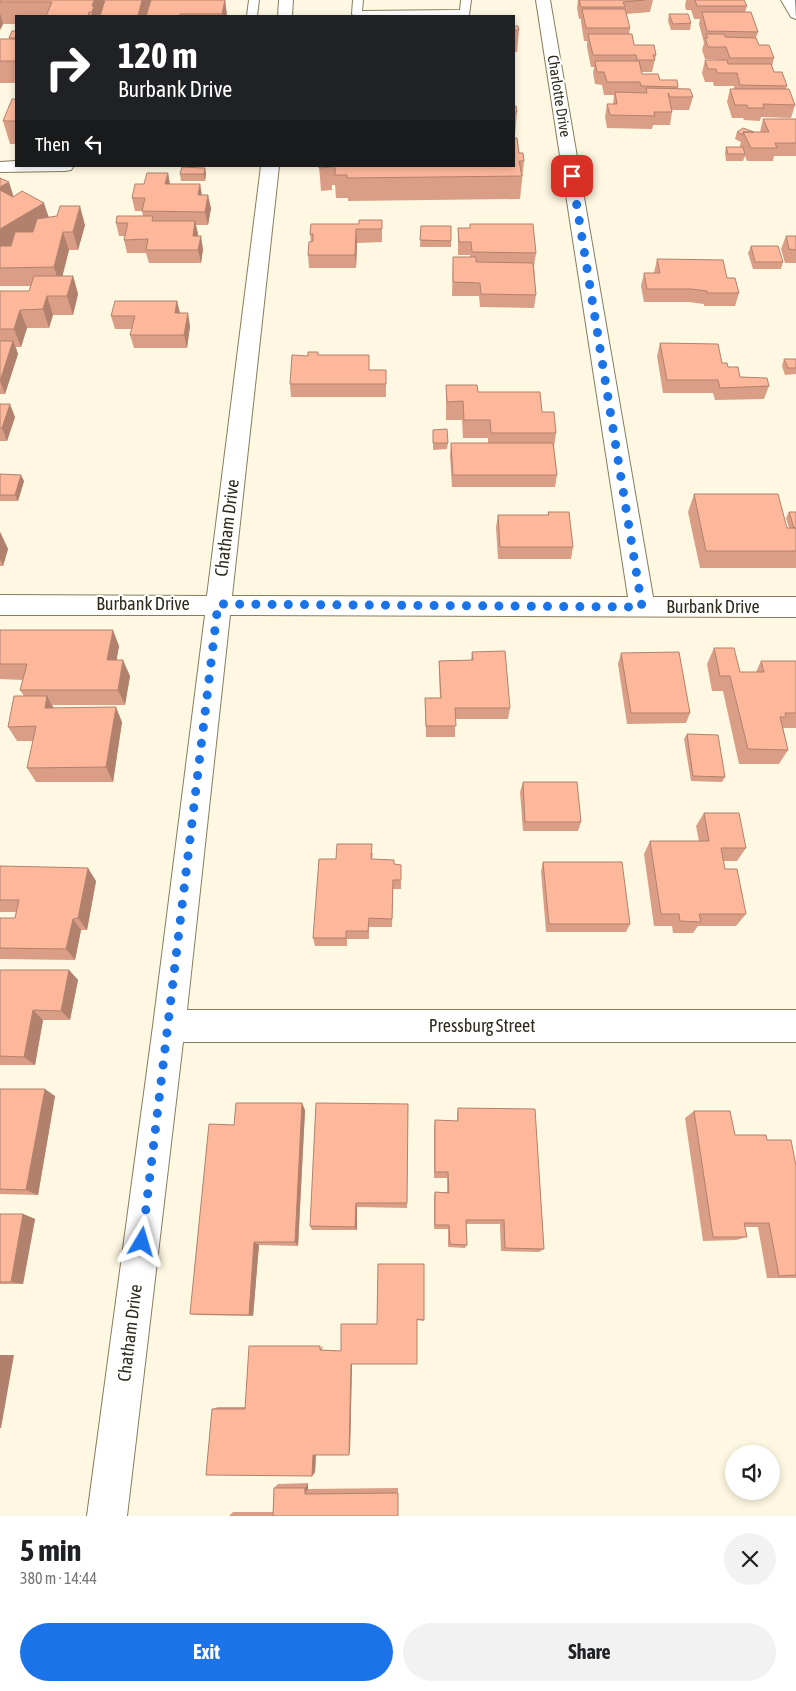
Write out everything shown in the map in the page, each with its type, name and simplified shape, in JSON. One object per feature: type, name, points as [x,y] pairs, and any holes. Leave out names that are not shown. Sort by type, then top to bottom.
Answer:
[{"type":"street","points":[[285,15],[286,0]]},
{"type":"street","name":"Charlotte Drive","points":[[543,0],[642,607]]},
{"type":"street","points":[[788,0],[796,14]]},
{"type":"street","points":[[0,167],[15,167]]},
{"type":"street","name":"Chatham Drive","points":[[108,1516],[169,1026],[270,167]]},
{"type":"street","name":"Burbank Drive","points":[[0,605],[218,604],[796,607]]},
{"type":"street","name":"Pressburg Street","points":[[169,1026],[796,1026]]},
{"type":"lane","points":[[252,15],[254,0]]},
{"type":"lane","points":[[358,0],[357,14],[465,13],[466,0]]},
{"type":"building","points":[[0,0],[94,0],[92,6],[94,6],[92,12],[89,12],[88,15],[46,15],[52,2],[0,2]]},
{"type":"building","points":[[105,0],[142,0],[138,15],[100,15]]},
{"type":"building","points":[[151,0],[225,0],[222,14],[146,15]]},
{"type":"building","points":[[579,0],[645,0],[623,2],[625,7],[581,7]]},
{"type":"building","points":[[695,0],[744,0],[747,6],[697,6]]},
{"type":"building","points":[[582,9],[625,9],[630,28],[586,28]]},
{"type":"building","points":[[702,12],[751,12],[758,32],[707,31]]},
{"type":"building","points":[[669,14],[688,14],[691,23],[673,24]]},
{"type":"building","points":[[12,31],[15,31],[15,38],[9,38]]},
{"type":"building","points":[[588,34],[632,34],[634,45],[654,45],[656,55],[653,55],[655,60],[637,60],[636,55],[593,55]]},
{"type":"building","points":[[706,34],[756,38],[759,45],[769,45],[774,58],[730,58],[726,47],[708,47],[705,38],[708,38]]},
{"type":"building","points":[[0,39],[15,39],[15,61],[0,61]]},
{"type":"building","points":[[705,60],[727,60],[728,64],[771,64],[774,72],[782,72],[787,86],[740,85],[737,73],[717,73],[716,69],[708,69]]},
{"type":"building","points":[[595,61],[639,61],[642,74],[658,74],[660,80],[677,80],[678,87],[641,86],[640,82],[607,82],[604,72],[597,72]]},
{"type":"building","points":[[646,88],[690,89],[693,97],[670,97],[668,93],[672,112],[654,112],[655,116],[610,115],[607,104],[617,104],[615,92],[647,93]]},
{"type":"building","points":[[730,89],[789,89],[795,105],[763,104],[764,108],[748,108],[747,105],[735,105]]},
{"type":"building","points":[[12,99],[15,99],[15,121],[3,121]]},
{"type":"building","points":[[763,119],[796,119],[796,143],[775,143],[777,148],[751,148],[743,132],[769,132]]},
{"type":"building","points":[[743,128],[754,132],[743,132],[743,135],[737,132]]},
{"type":"building","points":[[515,138],[517,138],[519,153],[523,153],[524,161],[519,161],[522,176],[347,178],[347,175],[335,175],[335,167],[515,167]]},
{"type":"building","points":[[726,147],[743,147],[745,154],[728,154]]},
{"type":"building","points":[[182,167],[205,168],[204,174],[180,174]]},
{"type":"building","points":[[147,173],[168,173],[165,184],[200,184],[198,195],[208,195],[205,212],[142,211],[145,198],[132,198],[135,184],[144,184]]},
{"type":"building","points":[[0,178],[9,182],[0,187]]},
{"type":"building","points":[[0,190],[13,197],[22,191],[44,203],[0,229]]},
{"type":"building","points":[[60,206],[80,206],[73,232],[63,232],[54,267],[0,268],[0,246],[11,246],[15,232],[33,232],[37,219],[57,216]]},
{"type":"building","points":[[117,216],[153,216],[152,221],[195,221],[193,236],[201,236],[198,250],[146,250],[148,239],[124,240],[128,223],[116,223]]},
{"type":"building","points":[[359,220],[382,220],[382,229],[356,229],[355,255],[308,255],[309,242],[313,241],[313,234],[310,234],[311,224],[359,224]]},
{"type":"building","points":[[470,224],[533,224],[536,253],[472,252],[471,242],[459,242],[458,228],[470,228]]},
{"type":"building","points":[[421,226],[451,226],[451,241],[420,240]]},
{"type":"building","points":[[786,236],[796,236],[796,250],[789,249]]},
{"type":"building","points":[[751,246],[778,246],[783,262],[755,262]]},
{"type":"building","points":[[453,257],[476,257],[476,262],[533,263],[536,295],[481,294],[480,283],[453,282]]},
{"type":"building","points":[[657,259],[723,260],[727,278],[735,278],[739,293],[708,293],[707,291],[691,289],[647,289],[644,273],[660,273]]},
{"type":"building","points":[[34,276],[73,276],[67,296],[47,296],[43,309],[20,310],[14,329],[0,329],[0,291],[29,291]]},
{"type":"building","points":[[115,301],[177,301],[175,313],[188,313],[184,335],[130,335],[135,316],[111,316]]},
{"type":"building","points":[[0,341],[13,341],[0,381]]},
{"type":"building","points":[[660,343],[718,344],[722,363],[727,363],[728,367],[738,367],[740,377],[767,378],[769,386],[720,388],[718,380],[667,380]]},
{"type":"building","points":[[308,352],[318,352],[318,355],[369,355],[369,370],[386,370],[386,384],[290,384],[292,355],[308,356]]},
{"type":"building","points":[[784,359],[796,359],[796,368],[788,368]]},
{"type":"building","points":[[446,385],[477,385],[478,392],[540,392],[542,412],[554,412],[556,433],[491,433],[490,420],[464,420],[463,401],[447,402]]},
{"type":"building","points":[[0,404],[10,404],[2,428],[0,428]]},
{"type":"building","points":[[447,429],[448,443],[433,443],[433,430]]},
{"type":"building","points":[[451,443],[553,443],[557,475],[453,475]]},
{"type":"building","points":[[0,474],[21,475],[15,495],[0,495]]},
{"type":"building","points":[[694,494],[778,494],[787,528],[796,528],[796,551],[706,551]]},
{"type":"building","points":[[548,512],[569,512],[573,547],[500,547],[498,515],[549,515]]},
{"type":"building","points":[[789,512],[796,512],[796,528],[794,528]]},
{"type":"building","points":[[0,630],[113,630],[107,660],[123,660],[118,690],[20,690],[27,664],[0,664]]},
{"type":"building","points":[[714,648],[734,648],[740,672],[764,672],[761,661],[796,661],[796,713],[785,713],[786,717],[780,717],[788,750],[748,749],[730,676],[720,676]]},
{"type":"building","points":[[505,651],[510,708],[455,708],[456,726],[426,726],[425,698],[441,698],[439,661],[473,660],[472,652]]},
{"type":"building","points":[[679,652],[690,713],[631,713],[621,653]]},
{"type":"building","points":[[14,696],[47,696],[45,708],[116,707],[106,767],[27,768],[36,726],[8,727]]},
{"type":"building","points":[[687,734],[718,735],[725,777],[693,776]]},
{"type":"building","points":[[523,782],[577,782],[581,822],[525,822]]},
{"type":"building","points":[[704,813],[739,813],[746,848],[721,848],[725,869],[737,869],[746,914],[699,914],[701,922],[680,921],[679,914],[661,914],[650,841],[709,841]]},
{"type":"building","points":[[337,844],[372,844],[371,859],[394,860],[394,864],[401,865],[401,880],[393,880],[392,919],[369,918],[368,931],[346,931],[346,938],[313,938],[319,859],[336,859]]},
{"type":"building","points":[[543,862],[622,862],[630,924],[549,924]]},
{"type":"building","points":[[0,866],[88,868],[78,918],[73,919],[66,949],[0,948],[0,918],[15,918],[19,900],[0,900]]},
{"type":"building","points":[[0,970],[69,970],[61,1011],[33,1010],[24,1057],[0,1056]]},
{"type":"building","points":[[0,1089],[45,1089],[26,1190],[0,1189]]},
{"type":"building","points":[[236,1103],[302,1103],[295,1242],[254,1242],[249,1315],[190,1314],[209,1124],[234,1125]]},
{"type":"building","points":[[316,1103],[408,1104],[407,1203],[356,1203],[355,1227],[310,1226]]},
{"type":"building","points":[[458,1108],[535,1109],[544,1249],[505,1248],[504,1220],[466,1220],[467,1245],[450,1244],[449,1225],[435,1225],[435,1192],[449,1193],[448,1172],[435,1172],[435,1120],[458,1121]]},
{"type":"building","points":[[694,1111],[730,1111],[735,1135],[766,1135],[767,1140],[791,1140],[796,1166],[796,1275],[779,1276],[769,1223],[744,1223],[747,1237],[713,1237]]},
{"type":"building","points":[[0,1214],[23,1214],[11,1282],[0,1282]]},
{"type":"building","points":[[378,1264],[424,1264],[424,1320],[417,1319],[417,1364],[351,1364],[349,1455],[313,1455],[312,1476],[206,1475],[212,1409],[245,1409],[249,1346],[320,1346],[320,1350],[341,1351],[341,1324],[377,1324]]},
{"type":"building","points":[[274,1488],[305,1488],[305,1494],[398,1493],[398,1516],[273,1516]]},
{"type":"route","points":[[142,1242],[218,604],[642,607],[572,176]]}]
